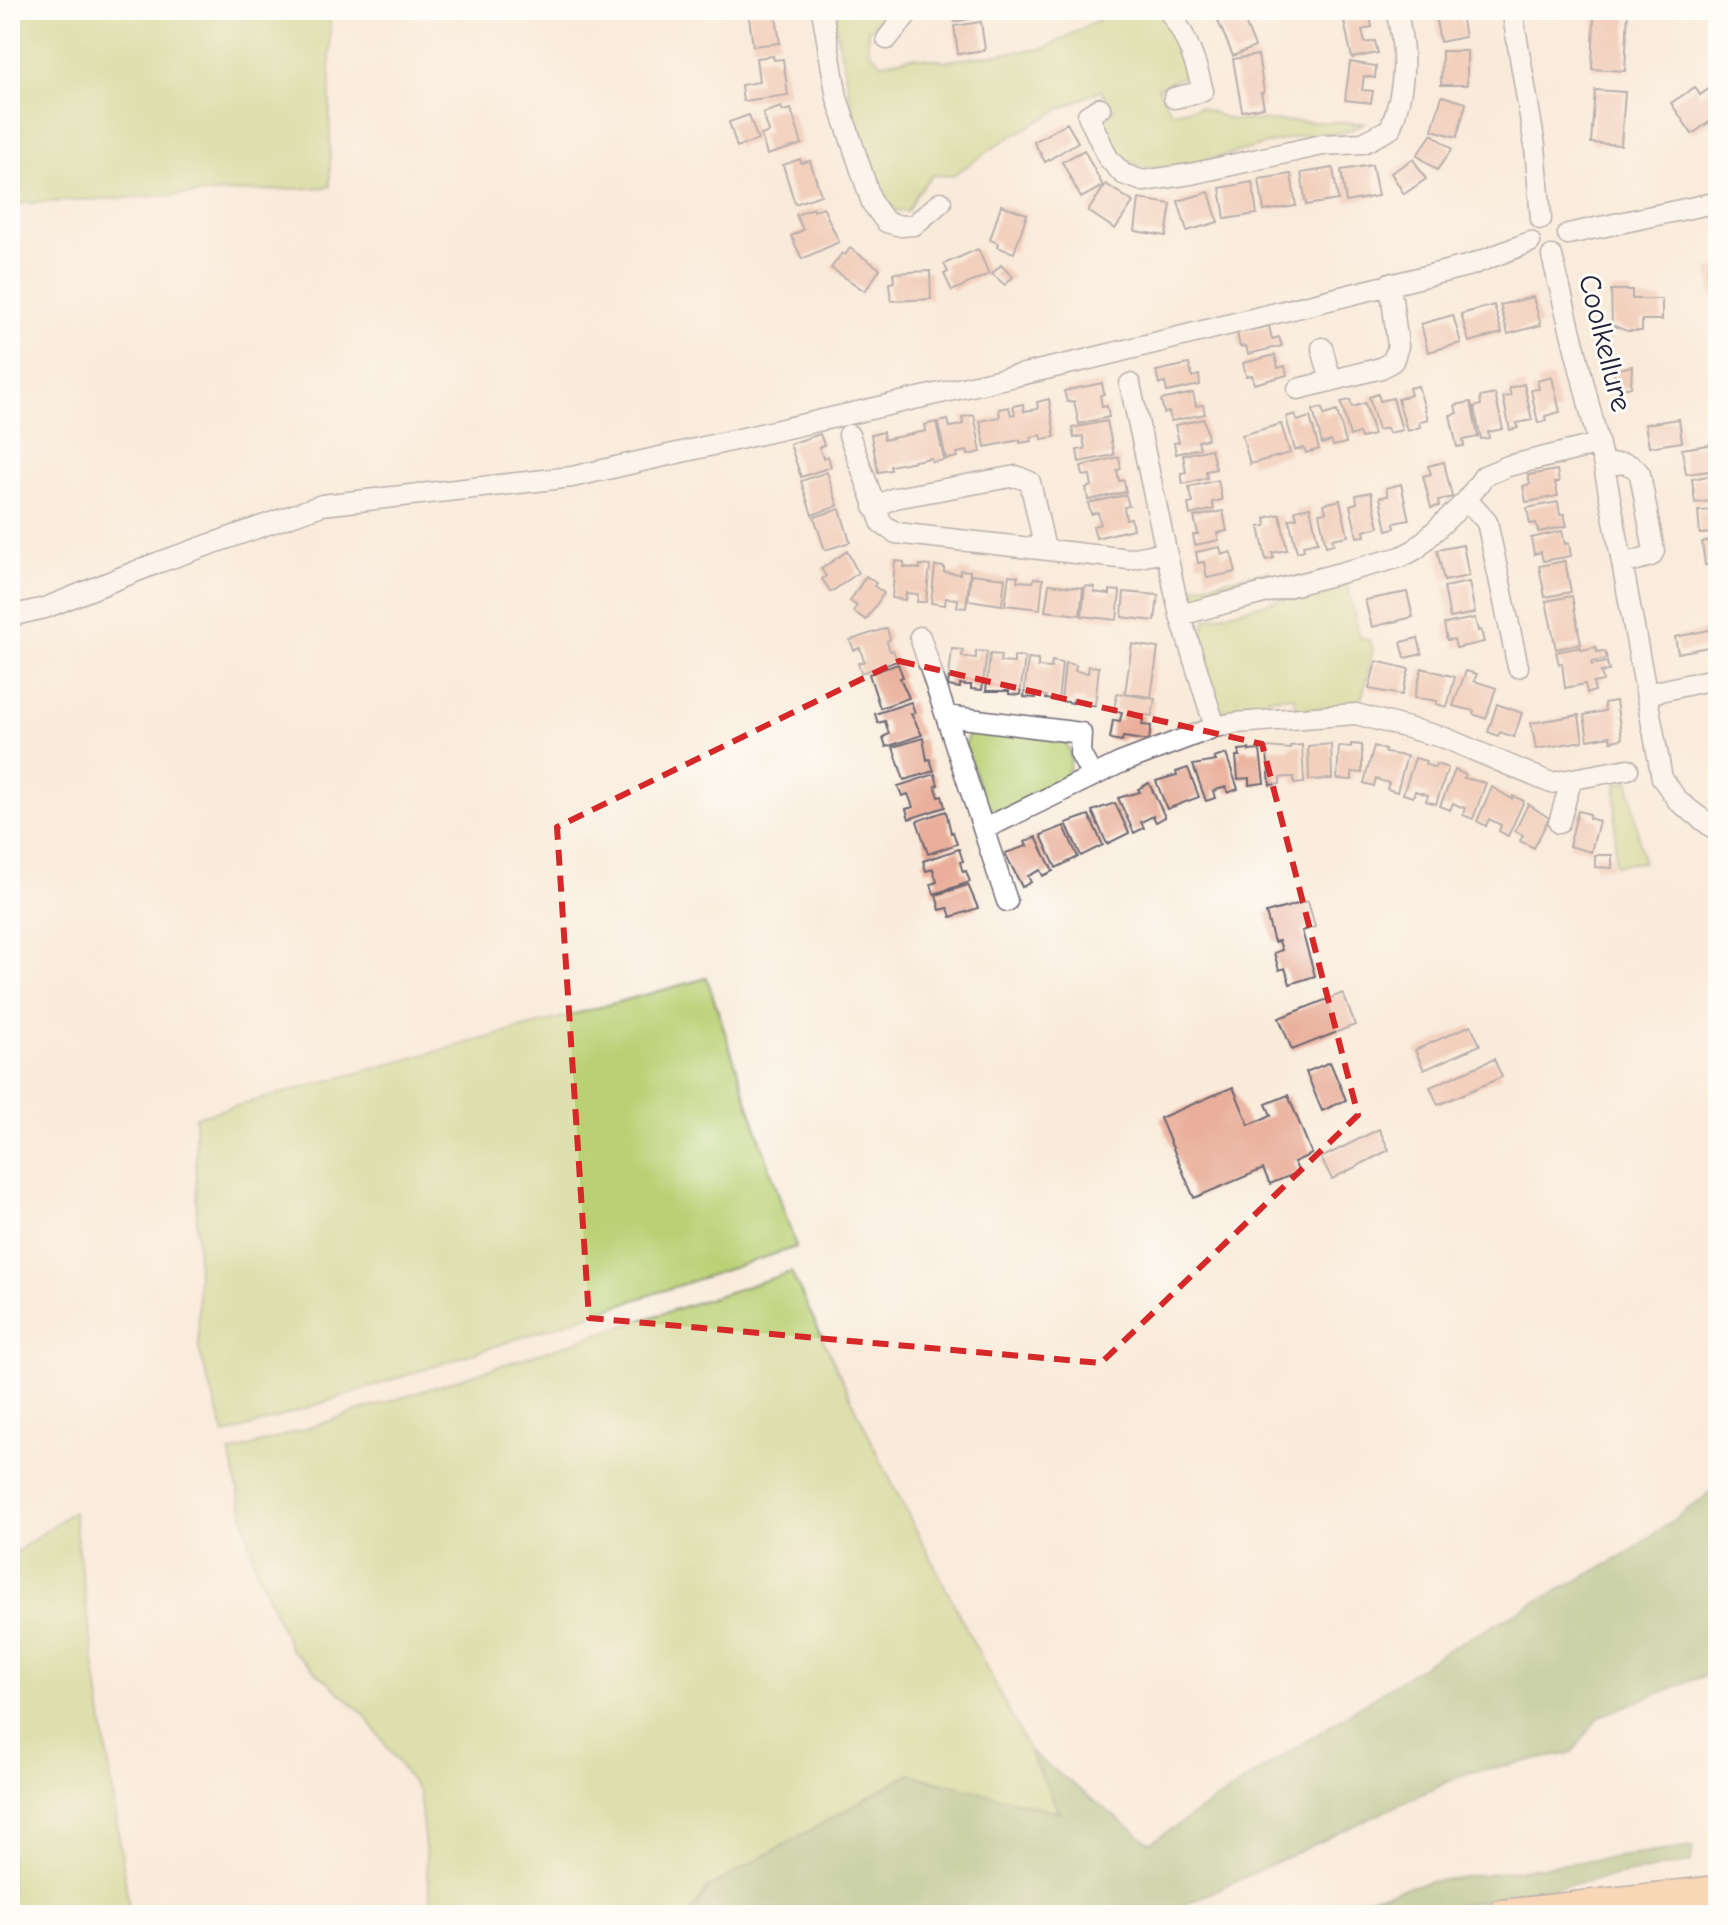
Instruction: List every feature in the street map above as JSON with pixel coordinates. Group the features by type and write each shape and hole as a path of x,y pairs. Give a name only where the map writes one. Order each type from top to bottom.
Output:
{"highway":[{"path":"1502,1915 1718,1891"}],"street":[{"path":"822,10 837,98 872,203 886,222 901,226 914,225 941,202"},
{"path":"887,39 907,14 906,10"},
{"path":"1168,10 1179,25 1196,64 1203,91 1174,98"},
{"path":"1100,108 1088,115 1107,157 1123,174 1143,181 1191,174 1322,145 1363,143 1390,129 1401,100 1403,50 1396,10"},
{"path":"1512,10 1535,146 1541,219 1530,231 1530,242 1536,252 1552,256 1566,246 1568,234 1558,220 1541,219"},
{"path":"1568,234 1718,202"},
{"path":"10,616 45,608 157,563 322,505 572,477 1066,365 1471,265 1530,242"},
{"name":"Coolkellure","path":"1552,256 1604,466 1662,778 1678,801 1712,827 1718,828"},
{"path":"1298,389 1381,368 1393,361 1398,346 1390,283"},
{"path":"1322,348 1331,381"},
{"path":"1130,384 1180,615 1215,727"},
{"path":"849,435 882,524 896,533 1129,559 1166,552"},
{"name":"Coolkellure","path":"1180,615 1401,557 1416,549 1467,500 1479,481 1496,471 1599,444"},
{"path":"1604,466 1626,463 1635,466 1640,474 1654,551 1643,560 1623,564"},
{"path":"874,507 895,498 1016,476 1030,482 1045,549"},
{"path":"1467,500 1487,522 1518,667"},
{"path":"920,637 1007,901"},
{"path":"1647,694 1718,678"},
{"path":"984,829 1092,776 1215,727 1236,723 1363,715 1445,738 1551,783 1628,769"},
{"path":"946,716 1081,733 1080,753 1092,776"},
{"path":"1559,823 1571,781"}],"highlighted area":[{"path":"899,661 1262,744 1358,1115 1101,1363 589,1318 557,827"}],"green space":[{"path":"10,10 330,10 330,187 10,204"},
{"path":"832,10 886,10 868,31 868,50 882,63 914,57 946,61 1046,48 1116,10 1159,10 1171,26 1190,73 1158,88 1171,112 1200,107 1231,120 1364,123 1338,133 1298,136 1215,158 1150,168 1129,162 1116,146 1103,120 1114,110 1101,90 1005,140 952,176 932,175 907,212 893,210 876,195 855,122"},
{"path":"1268,571 1270,579 1200,598 1191,596 1187,588"},
{"path":"1346,582 1360,637 1370,641 1373,650 1360,708 1296,710 1294,696 1267,698 1268,712 1233,714 1218,708 1194,637 1204,630 1206,619"},
{"path":"979,728 1064,741 1071,757 1061,784 1013,807 994,809 986,806 965,745 968,734"},
{"path":"1629,781 1643,862 1615,865 1616,784"},
{"path":"707,978 796,1247 225,1435 199,1350 195,1117"},
{"path":"791,1272 883,1465 1060,1812 708,1888 690,1915 432,1915 419,1793 364,1714 290,1649 255,1565 230,1453"},
{"path":"1718,1487 1718,1670 1600,1716 1572,1753 1467,1773 1163,1915 690,1915 708,1888 909,1774 1059,1812 1029,1751 1150,1843 1448,1649 1625,1555"},
{"path":"73,1511 130,1915 10,1915 10,1557"},
{"path":"1693,1847 1691,1862 1407,1915 1303,1915 1427,1882"}],"building":[{"path":"748,10 775,10 780,43 753,46"},
{"path":"952,10 980,10 982,16 955,22"},
{"path":"1434,10 1460,10 1465,37 1440,42"},
{"path":"1599,10 1628,10 1625,71 1592,69 1594,18"},
{"path":"1241,12 1255,47 1233,56 1218,21"},
{"path":"1370,16 1372,27 1362,30 1365,43 1375,41 1378,53 1352,58 1344,21"},
{"path":"981,22 985,50 958,54 954,26"},
{"path":"1442,51 1467,51 1467,85 1441,85"},
{"path":"1258,55 1264,107 1242,111 1233,59"},
{"path":"773,56 774,60 783,59 788,95 743,101 741,85 759,82 756,58"},
{"path":"1350,62 1376,66 1375,78 1364,76 1362,90 1373,91 1371,103 1345,100"},
{"path":"1695,87 1700,95 1710,88 1718,100 1718,116 1692,134 1671,103"},
{"path":"1595,90 1625,92 1621,145 1591,143"},
{"path":"1442,96 1466,103 1457,137 1432,130"},
{"path":"781,107 783,111 791,109 802,144 767,155 761,135 769,132 763,113"},
{"path":"749,115 758,140 737,147 729,122"},
{"path":"1067,123 1078,142 1045,162 1034,142"},
{"path":"1432,134 1452,149 1437,170 1417,155"},
{"path":"1084,150 1103,186 1081,198 1062,162"},
{"path":"800,159 801,163 810,161 821,195 795,204 783,165"},
{"path":"1413,159 1426,179 1404,194 1391,173"},
{"path":"1372,165 1378,196 1346,202 1341,170"},
{"path":"1333,168 1338,200 1306,205 1301,173"},
{"path":"1291,174 1296,206 1264,211 1259,179"},
{"path":"1252,182 1257,214 1225,219 1220,188"},
{"path":"1106,184 1133,202 1115,229 1088,211"},
{"path":"1209,192 1218,222 1187,231 1178,201"},
{"path":"1139,199 1171,204 1166,236 1135,231"},
{"path":"1001,205 1027,214 1014,253 997,247 998,243 990,240"},
{"path":"823,207 839,242 802,259 791,236 803,230 796,215"},
{"path":"850,248 880,269 865,291 831,268"},
{"path":"978,249 989,274 952,291 944,274 948,272 944,264"},
{"path":"1001,265 1013,277 1005,285 992,274"},
{"path":"1718,268 1718,296 1712,297 1708,269"},
{"path":"930,271 931,299 891,301 889,283 894,282 893,273"},
{"path":"1611,290 1632,290 1632,299 1662,299 1662,320 1642,320 1642,331 1627,331 1612,325"},
{"path":"1533,297 1541,325 1508,334 1500,305"},
{"path":"1494,305 1502,333 1469,342 1461,314"},
{"path":"1453,315 1461,343 1428,352 1421,324"},
{"path":"1269,326 1272,339 1279,337 1282,346 1248,354 1246,346 1240,347 1237,333"},
{"path":"1275,355 1278,368 1285,366 1287,375 1254,384 1252,375 1246,376 1243,363"},
{"path":"1189,364 1192,377 1199,375 1200,385 1167,392 1165,383 1159,384 1156,371"},
{"path":"1632,366 1631,387 1618,390 1614,370"},
{"path":"1552,377 1560,412 1545,416 1546,421 1538,423 1531,390 1539,389 1537,381"},
{"path":"1102,383 1102,407 1107,406 1109,417 1079,424 1074,401 1067,402 1064,391"},
{"path":"1524,384 1532,420 1517,423 1518,428 1510,430 1503,397 1511,396 1509,388"},
{"path":"1418,386 1428,419 1419,422 1420,427 1407,431 1398,399 1411,395 1409,388"},
{"path":"1193,393 1196,406 1203,405 1205,414 1171,421 1169,412 1164,413 1161,400"},
{"path":"1378,394 1380,401 1393,398 1402,430 1389,433 1387,428 1378,430 1369,397"},
{"path":"1495,394 1503,429 1488,432 1489,438 1481,439 1474,407 1481,405 1480,397"},
{"path":"1049,399 1055,437 1042,439 1041,435 1031,437 1032,441 1020,443 1020,440 985,447 980,421 1000,417 999,409 1009,407 1011,415 1015,414 1013,406 1023,404 1024,411 1038,409 1037,402"},
{"path":"1350,400 1352,407 1365,403 1374,435 1361,438 1359,433 1350,436 1341,402"},
{"path":"1471,402 1478,437 1463,440 1464,446 1457,447 1450,415 1457,413 1455,405"},
{"path":"1322,408 1324,415 1337,411 1346,443 1333,446 1331,441 1322,444 1313,410"},
{"path":"1295,414 1297,421 1310,417 1319,449 1306,453 1304,448 1295,450 1286,417"},
{"path":"974,415 981,452 968,455 967,451 957,453 958,457 946,459 938,422 948,420 950,427 956,426 963,424 962,417"},
{"path":"1204,419 1208,439 1198,441 1200,448 1176,454 1174,443 1179,442 1175,425"},
{"path":"1679,419 1682,442 1649,447 1645,424"},
{"path":"1107,421 1114,455 1079,462 1077,450 1085,449 1083,436 1074,438 1072,428"},
{"path":"936,422 944,460 932,462 931,458 925,459 890,466 891,470 878,472 871,435 883,432 884,440 926,431 925,425"},
{"path":"1281,424 1290,453 1250,464 1242,435"},
{"path":"820,434 824,445 819,447 823,458 828,456 831,467 801,477 790,444"},
{"path":"1714,444 1718,470 1686,474 1682,449"},
{"path":"1211,449 1216,469 1206,471 1207,478 1183,484 1181,473 1186,472 1183,455"},
{"path":"1119,457 1119,481 1124,480 1126,492 1088,500 1086,488 1092,486 1090,475 1083,476 1081,466"},
{"path":"1444,462 1452,497 1438,501 1439,506 1431,508 1423,476 1431,474 1428,466"},
{"path":"1557,470 1559,482 1555,483 1558,496 1526,502 1523,486 1530,484 1528,475"},
{"path":"827,472 838,506 812,515 801,481"},
{"path":"1718,474 1718,500 1695,503 1692,479"},
{"path":"1218,480 1222,500 1212,502 1214,509 1190,515 1188,504 1193,503 1189,487"},
{"path":"1401,484 1409,520 1394,523 1395,528 1387,530 1380,497 1388,496 1386,488"},
{"path":"1371,492 1379,527 1364,531 1365,536 1357,537 1350,505 1357,503 1356,495"},
{"path":"1126,495 1129,506 1124,507 1126,519 1131,518 1133,529 1096,538 1093,526 1101,524 1098,512 1091,514 1088,503"},
{"path":"1340,500 1348,536 1332,539 1334,544 1326,546 1319,513 1326,512 1324,504"},
{"path":"1558,502 1560,515 1564,514 1567,526 1538,532 1536,523 1530,524 1527,508"},
{"path":"1310,507 1318,542 1303,545 1304,550 1297,552 1289,519 1297,518 1295,510"},
{"path":"840,509 850,542 825,550 814,517"},
{"path":"1718,510 1718,533 1700,534 1698,511"},
{"path":"1223,511 1227,531 1217,533 1219,540 1195,545 1193,535 1198,534 1194,517"},
{"path":"1280,514 1287,550 1272,553 1274,558 1266,560 1259,527 1266,526 1265,518"},
{"path":"1562,531 1565,544 1569,543 1571,556 1543,561 1541,552 1534,554 1531,538"},
{"path":"1718,539 1718,563 1705,565 1702,542"},
{"path":"1463,545 1469,576 1444,581 1437,550"},
{"path":"1220,547 1222,555 1231,552 1236,572 1207,578 1204,562 1198,563 1196,552"},
{"path":"847,551 858,573 831,592 822,579 826,576 821,569"},
{"path":"895,561 904,562 904,567 920,569 920,565 930,566 926,602 917,602 918,594 906,593 905,600 892,598"},
{"path":"1565,561 1571,592 1545,597 1539,566"},
{"path":"935,566 944,567 944,572 960,574 960,570 970,571 966,608 957,607 958,599 946,598 945,605 931,603"},
{"path":"971,574 1005,578 1002,605 968,600"},
{"path":"1009,575 1018,576 1017,581 1043,579 1040,609 1005,605"},
{"path":"866,576 884,593 866,620 853,611 857,606 850,601"},
{"path":"1469,582 1475,613 1450,618 1444,587"},
{"path":"1049,584 1083,588 1080,615 1045,611"},
{"path":"1085,586 1094,587 1094,592 1110,594 1110,590 1120,591 1117,620 1082,616"},
{"path":"1124,592 1158,595 1155,621 1122,617"},
{"path":"1407,592 1413,617 1372,627 1365,600"},
{"path":"1572,596 1581,644 1556,649 1546,601"},
{"path":"1475,618 1484,642 1456,648 1454,639 1447,640 1444,624"},
{"path":"887,628 888,645 897,661 861,673 858,663 864,661 860,648 854,650 850,640"},
{"path":"1718,629 1718,645 1678,653 1675,637"},
{"path":"1418,638 1422,654 1405,658 1401,642"},
{"path":"1132,644 1158,648 1151,697 1125,693"},
{"path":"1581,647 1581,650 1596,647 1597,652 1605,651 1607,659 1591,662 1592,665 1607,662 1609,671 1601,672 1603,681 1593,683 1595,691 1587,693 1585,684 1565,688 1562,663 1559,664 1556,652"},
{"path":"952,649 963,650 962,657 976,658 976,651 987,652 982,690 971,689 971,685 960,684 960,688 948,686"},
{"path":"990,654 1001,655 1000,662 1014,663 1014,657 1025,657 1020,695 1009,694 1009,691 986,691"},
{"path":"1028,659 1038,660 1038,667 1051,668 1052,661 1062,663 1058,700 1036,694 1036,698 1024,697"},
{"path":"1376,661 1409,669 1402,695 1369,689"},
{"path":"1065,663 1076,665 1075,671 1088,673 1089,666 1099,667 1095,705 1083,704 1084,700 1073,699 1073,703 1061,701"},
{"path":"898,664 903,677 900,678 909,698 880,708 869,674"},
{"path":"1422,668 1455,677 1447,707 1436,704 1437,701 1414,698"},
{"path":"1466,671 1477,674 1474,681 1496,688 1486,719 1473,714 1474,711 1453,706"},
{"path":"1117,693 1155,699 1152,716 1144,715 1142,725 1151,726 1149,741 1123,737 1122,741 1110,739 1113,720 1120,721 1122,712 1114,710"},
{"path":"1616,701 1622,739 1611,741 1610,736 1588,740 1584,715 1605,711 1604,703"},
{"path":"911,702 915,713 911,714 922,735 886,747 883,737 889,734 885,721 878,723 875,714"},
{"path":"1497,704 1522,713 1514,737 1488,732"},
{"path":"1579,715 1583,741 1536,749 1531,723"},
{"path":"923,738 927,760 930,759 934,771 904,780 893,747"},
{"path":"1331,744 1332,779 1309,780 1308,746"},
{"path":"1351,744 1362,745 1362,773 1352,772 1352,780 1337,779 1339,746 1351,747"},
{"path":"1302,745 1304,783 1294,784 1294,777 1286,777 1280,778 1280,784 1270,785 1267,747 1290,749 1290,746"},
{"path":"1374,746 1385,750 1385,753 1407,756 1397,792 1387,789 1389,783 1376,779 1374,786 1364,783"},
{"path":"1239,750 1260,750 1264,783 1249,785 1249,778 1238,779 1236,756 1240,756"},
{"path":"1226,754 1238,789 1228,793 1226,787 1213,791 1215,798 1206,801 1193,765 1216,761 1214,758"},
{"path":"1415,758 1435,768 1436,764 1448,768 1436,804 1426,801 1428,795 1415,791 1413,797 1403,794"},
{"path":"1188,768 1199,797 1167,809 1156,781"},
{"path":"1455,770 1466,775 1464,778 1486,783 1473,819 1463,815 1465,808 1453,803 1450,810 1440,806"},
{"path":"935,774 938,785 935,786 945,807 909,819 906,809 913,807 908,794 902,796 898,786"},
{"path":"1149,783 1165,817 1156,822 1153,816 1141,822 1144,828 1134,833 1118,798 1140,792 1138,789"},
{"path":"1492,787 1512,799 1513,796 1524,801 1508,836 1499,831 1501,825 1489,819 1486,826 1477,821"},
{"path":"1115,803 1129,833 1107,844 1092,811"},
{"path":"1528,804 1549,818 1534,848 1520,841 1523,835 1515,831"},
{"path":"946,811 957,844 928,854 917,821"},
{"path":"1578,811 1590,814 1589,818 1599,821 1591,852 1569,846"},
{"path":"1089,815 1103,845 1081,856 1066,823"},
{"path":"1064,826 1078,857 1056,868 1041,835"},
{"path":"1036,837 1053,871 1043,876 1040,870 1028,876 1031,882 1022,887 1005,853 1027,846 1025,842"},
{"path":"959,849 963,872 966,871 970,882 934,894 931,884 937,882 933,869 926,871 923,861"},
{"path":"1595,855 1612,855 1612,868 1595,867"},
{"path":"968,885 978,908 951,917 948,908 940,910 936,895"},
{"path":"1308,901 1315,927 1302,931 1315,976 1290,984 1285,968 1279,970 1274,953 1282,950 1279,941 1274,942 1266,913"},
{"path":"1343,993 1355,1025 1292,1050 1279,1018"},
{"path":"1471,1025 1480,1045 1424,1070 1415,1050"},
{"path":"1494,1059 1502,1077 1438,1105 1430,1087"},
{"path":"1330,1062 1346,1100 1322,1111 1306,1072"},
{"path":"1233,1087 1249,1125 1271,1115 1266,1104 1288,1095 1312,1154 1294,1162 1299,1172 1270,1184 1263,1169 1194,1198 1160,1118"},
{"path":"1379,1129 1389,1150 1332,1179 1321,1158"}]}
